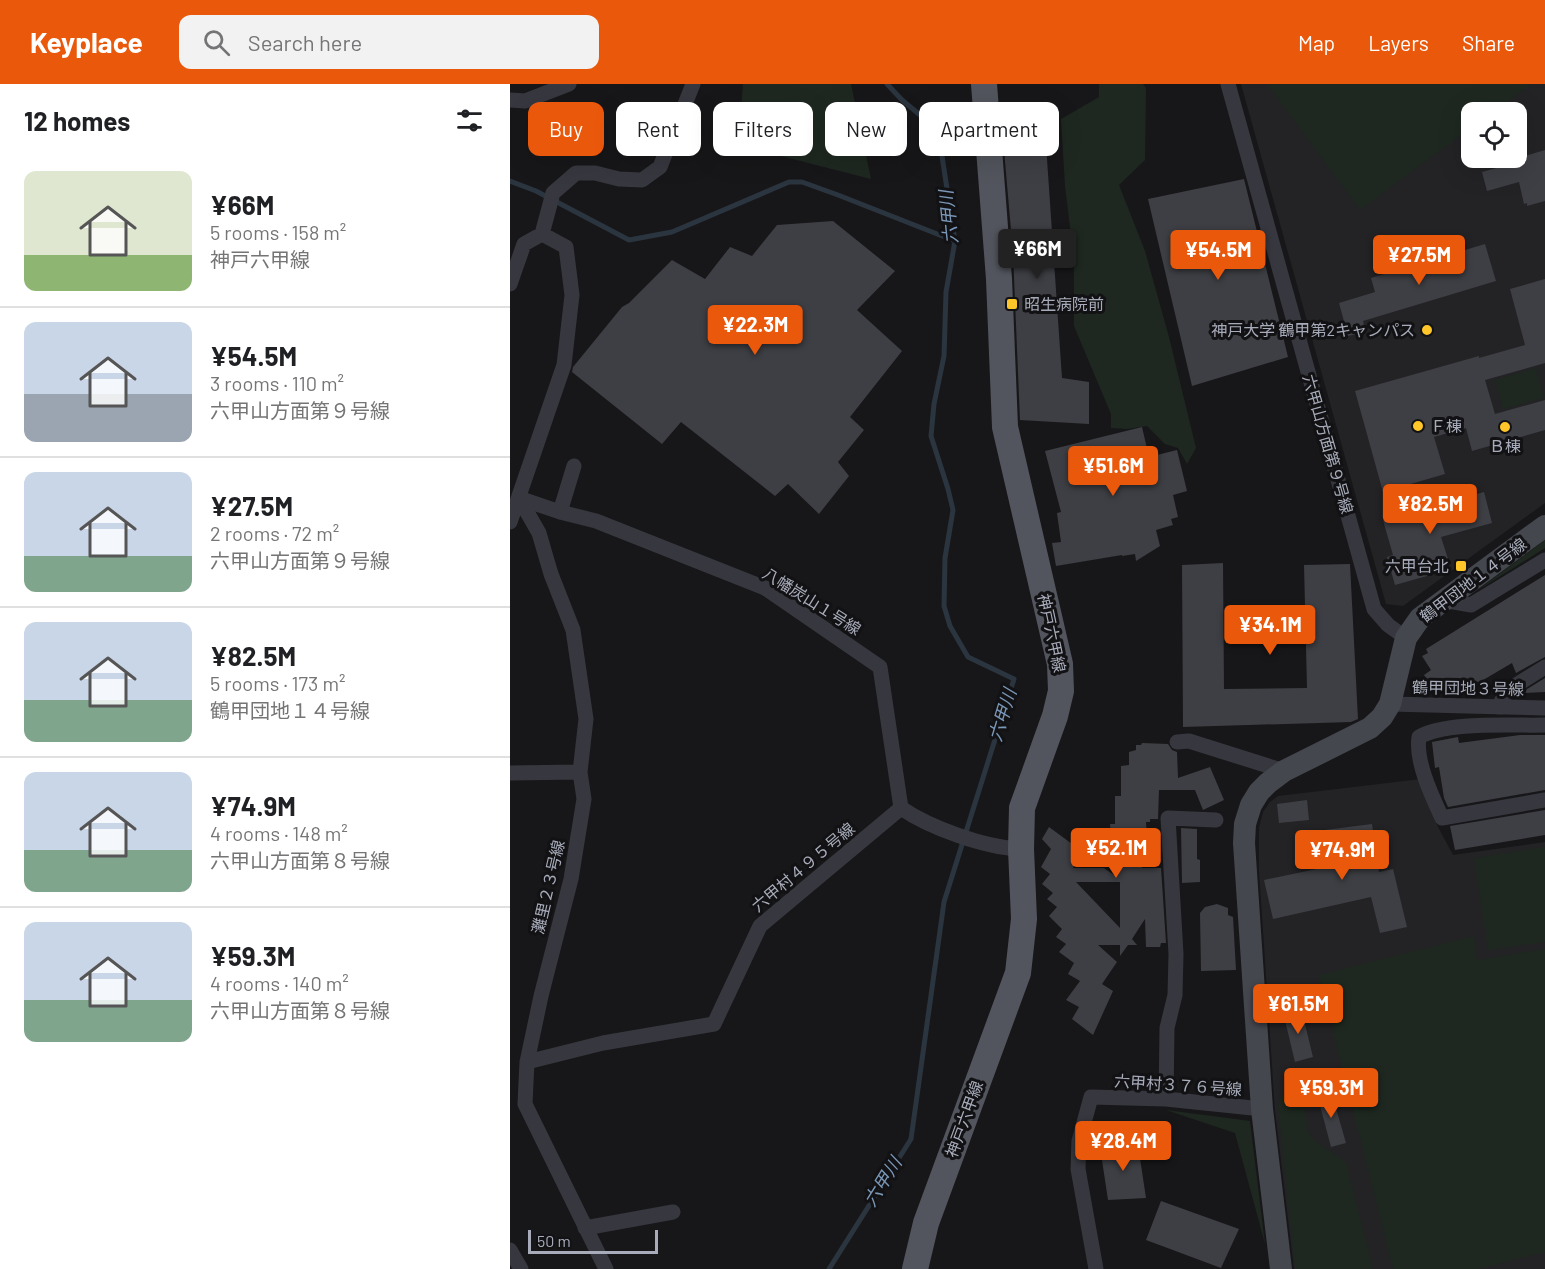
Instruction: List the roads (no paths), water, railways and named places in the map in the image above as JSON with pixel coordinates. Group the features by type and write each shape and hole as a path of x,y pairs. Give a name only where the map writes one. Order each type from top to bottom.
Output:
{"main road":[{"name":"神戸六甲線","path":"915,1269 926,1223 1018,973 1024,919 1022,808 1055,716 1062,677 1005,427 998,268 984,84"}],"street":[{"path":"510,100 525,101 569,84"},
{"path":"510,284 524,244 542,234 553,193 576,174 595,173 619,179 642,180 660,167 693,84"},
{"name":"六甲山方面第９号線","path":"1228,84 1374,609 1388,625 1406,638"},
{"path":"510,522 564,364 572,295 566,247 542,234"},
{"path":"560,512 574,466"},
{"name":"八幡炭山１号線","path":"519,498 596,521 765,588 880,666 901,808"},
{"name":"灘里２３号線","path":"519,498 539,533 551,574 573,630 586,719 580,772 584,799 571,879 541,996 527,1062 525,1104 606,1269"},
{"name":"鶴甲団地１４号線","path":"1406,638 1420,618 1545,526"},
{"path":"1443,600 1470,605 1545,560"},
{"path":"1281,1269 1262,1109 1244,843 1245,824 1251,805 1259,792 1284,771 1370,728 1383,717 1390,704 1406,638"},
{"path":"1498,707 1508,690 1545,667"},
{"name":"鶴甲団地３号線","path":"1390,704 1545,708"},
{"path":"1545,725 1449,727 1430,731 1419,737 1418,747 1430,793 1442,818 1545,800"},
{"path":"1177,742 1189,741 1284,771"},
{"path":"510,773 580,772"},
{"path":"901,808 919,820 987,844 1004,849 1021,849"},
{"name":"六甲村４９５号線","path":"527,1062 603,1043 714,1024 760,926 901,808"},
{"path":"1166,1100 1167,1028 1175,995 1176,954 1168,818 1216,820"},
{"name":"六甲村３７６号線","path":"1096,1269 1078,1169 1079,1141 1091,1097 1166,1100 1262,1109"},
{"path":"585,1228 673,1212"},
{"path":"510,1250 521,1269"}],"waterway":[{"name":"六甲川","path":"829,1269 911,1139 944,902 1014,679 968,657 950,626 944,606 945,558 953,510 931,436 934,404 944,356 946,292 955,241 938,130 902,100 887,84"},
{"path":"510,181 536,191 629,240 672,232 789,182 802,182 955,241"}],"place":[{"name":"昭生病院前","path":"1012,304"},
{"name":"神戸大学 鶴甲第2キャンパス","path":"1427,330"},
{"name":"Ｆ棟","path":"1418,426"},
{"name":"Ｂ棟","path":"1505,427"},
{"name":"六甲台北","path":"1461,566"}]}
